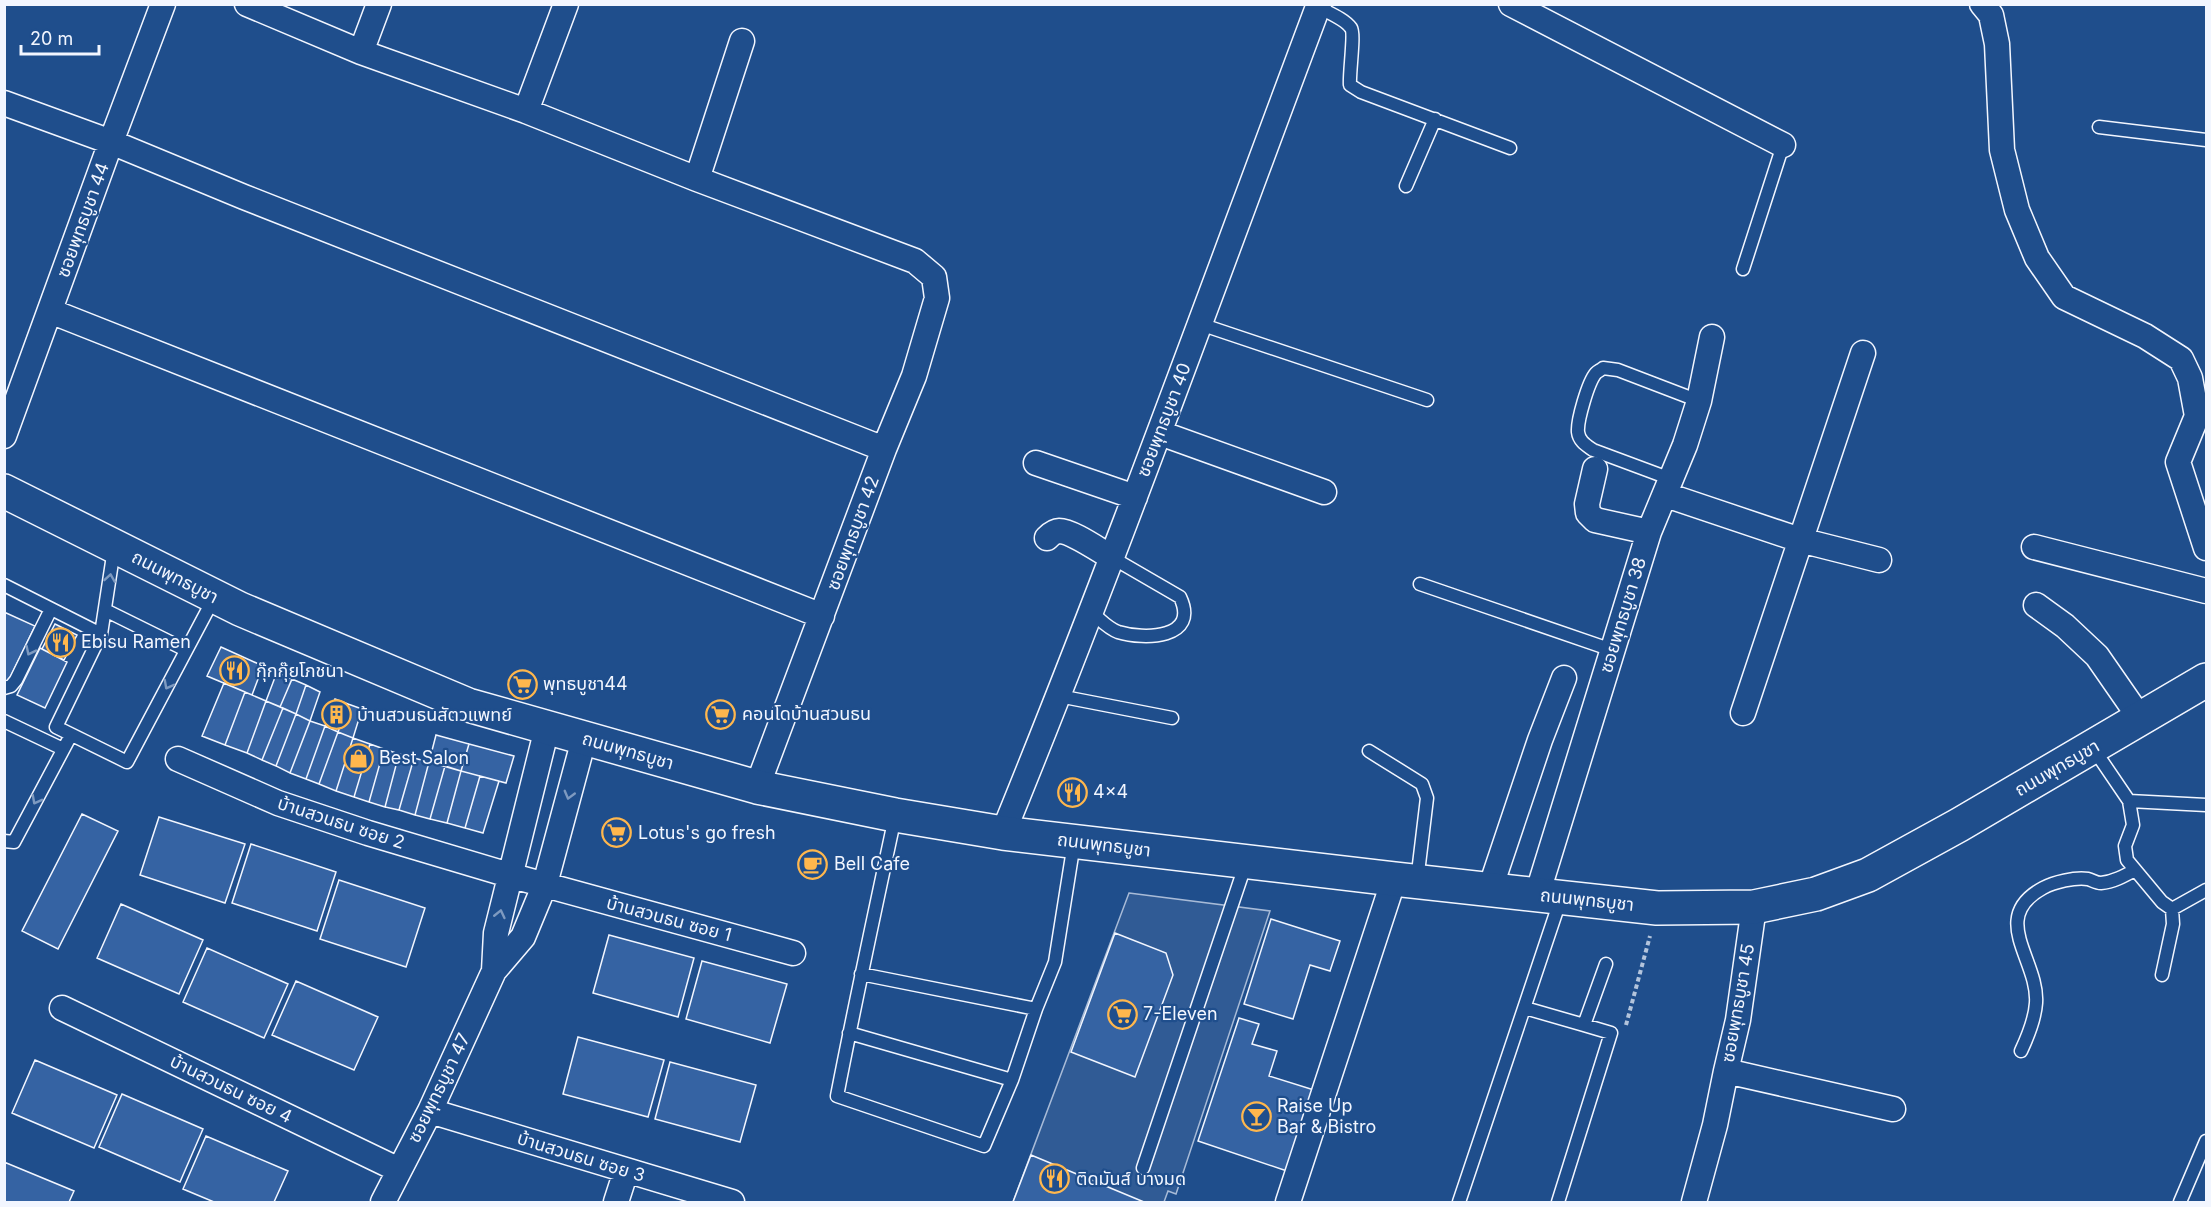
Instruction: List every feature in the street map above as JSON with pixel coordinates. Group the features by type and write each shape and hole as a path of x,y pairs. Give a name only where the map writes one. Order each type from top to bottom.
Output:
{"main road":[{"name":"ถนนพุทธบูชา","path":"4,491 214,596 468,705 758,787 895,815 1003,833 1405,881 1677,909 1754,907 1816,894 1868,875 1959,825 2206,680"}],"street":[{"name":"ซอยพุทธบูชา 44","path":"4,436 163,4"},
{"path":"248,4 361,52 526,111 697,179 742,41"},
{"path":"361,52 379,4"},
{"path":"526,111 566,4"},
{"path":"1511,4 1783,145"},
{"path":"1982,4 1991,15 1997,44 2002,150 2017,210 2037,258 2064,297 2145,336 2181,359 2190,378 2202,421 2178,462 2206,548"},
{"name":"ซอยพุทธบูชา 40","path":"1003,833 1059,696 1160,433 1319,6"},
{"path":"4,103 111,142 884,449"},
{"name":"ซอยพุทธบูชา 42","path":"697,179 915,261 934,277 937,298 914,376 884,449 758,787"},
{"path":"50,310 822,616"},
{"name":"ซอยพุทธบูชา 38","path":"1549,896 1612,650 1649,532 1669,487 1699,401 1712,338"},
{"path":"1743,713 1863,353"},
{"path":"1160,433 1324,492"},
{"path":"1036,463 1135,497"},
{"path":"1595,469 1587,504 1588,513 1595,520 1649,532"},
{"path":"1669,487 1800,540 1879,560"},
{"path":"1047,538 1060,531 1112,557"},
{"path":"2034,548 2206,591"},
{"path":"2036,605 2065,626 2097,656 2140,718"},
{"path":"1490,889 1540,740 1564,678"},
{"name":"ซอยพุทธบูชา 47","path":"494,972 496,933 547,728"},
{"name":"ซอยพุทธบูชา 47","path":"383,1203 430,1111 494,972 523,937 545,884 584,739"},
{"name":"บ้านสวนธน ซอย 2","path":"178,759 278,803 368,834 545,884"},
{"path":"1288,1203 1405,881"},
{"name":"บ้านสวนธน ซอย 1","path":"545,884 793,953"},
{"name":"ซอยพุทธบูชา 45","path":"1754,907 1738,1020 1726,1071 1893,1109"},
{"name":"บ้านสวนธน ซอย 4","path":"62,1008 399,1170"},
{"path":"1694,1203 1715,1125 1726,1071"},
{"name":"บ้านสวนธน ซอย 3","path":"430,1111 732,1203"},
{"path":"616,1203 626,1171"}],"lane":[{"path":"1319,6 1350,26 1354,35 1349,70 1350,85 1361,92 1510,148"},
{"path":"1406,186 1435,119"},
{"path":"2099,127 2206,140"},
{"path":"1743,269 1783,145"},
{"path":"1200,324 1427,400"},
{"path":"1669,487 1593,450 1582,442 1578,433 1579,420 1590,384 1595,374 1603,368 1618,370 1699,401"},
{"path":"115,546 100,634 56,727 71,735 127,762 214,596"},
{"path":"1091,612 1109,628 1134,635 1172,632 1181,626 1184,619 1184,607 1180,597 1112,557"},
{"path":"1420,584 1612,650"},
{"path":"4,585 100,634"},
{"path":"4,688 11,686 16,680 51,609"},
{"path":"105,610 186,650"},
{"path":"1059,696 1172,718"},
{"path":"4,721 63,749"},
{"path":"4,841 14,842 71,735"},
{"path":"2092,747 2129,801 2133,825 2125,846 2127,860 2162,903 2172,909"},
{"path":"1369,752 1422,784 1427,798 1405,881"},
{"path":"2129,801 2206,805"},
{"path":"895,815 837,1096 984,1146 1012,1080 1055,962 1075,842"},
{"path":"1143,1168 1246,862"},
{"path":"2021,1051 2031,1029 2036,1002 2033,977 2017,933 2018,912 2027,898 2044,887 2066,881 2087,879 2098,883 2114,881 2135,870"},
{"path":"2172,909 2206,890"},
{"path":"1459,1203 1525,1008 1549,896"},
{"path":"2162,975 2173,924 2172,909"},
{"path":"1584,1025 1606,964"},
{"path":"861,974 1036,1009"},
{"path":"1525,1008 1611,1033 1558,1203"},
{"path":"849,1033 1012,1080"},
{"path":"2180,1203 2206,1141"}],"shaded area":[{"path":"1129,893 1270,911 1176,1194 1168,1191 1164,1202 1013,1202"}],"building":[{"path":"4,612 35,626 8,682 4,680"},
{"name":"Ebisu Ramen","path":"55,624 77,635 64,660 42,649"},
{"name":"กุ๊กกุ๊ยโภชนา","path":"221,647 263,666 252,695 207,676"},
{"path":"40,648 67,662 45,708 17,695"},
{"path":"277,672 292,679 280,707 266,701"},
{"path":"292,679 306,685 296,714 280,707"},
{"path":"224,683 245,692 225,745 202,736"},
{"path":"306,685 320,692 310,721 296,714"},
{"path":"245,692 266,701 247,753 225,745"},
{"name":"บ้านสวนธนสัตวแพทย์","path":"335,699 348,704 338,732 325,726"},
{"path":"266,701 283,708 262,760 247,753"},
{"path":"348,704 362,709 353,738 338,732"},
{"path":"283,708 296,714 276,766 262,760"},
{"path":"296,714 310,721 290,773 276,766"},
{"path":"310,721 325,726 306,779 290,773"},
{"path":"325,726 338,732 319,784 306,779"},
{"path":"338,732 353,738 336,791 319,784"},
{"path":"436,735 469,744 461,771 429,762"},
{"path":"353,738 370,744 354,797 336,791"},
{"path":"370,744 384,749 369,802 354,797"},
{"path":"469,744 514,756 506,783 461,771"},
{"path":"384,749 399,754 385,807 369,802"},
{"path":"399,754 414,758 399,810 385,807"},
{"path":"414,758 429,762 415,815 399,810"},
{"path":"429,762 445,766 430,819 415,815"},
{"path":"445,766 461,771 447,823 430,819"},
{"path":"461,771 480,776 465,828 447,823"},
{"path":"480,776 499,781 483,833 465,828"},
{"path":"82,814 118,831 58,949 22,931"},
{"path":"159,817 245,844 225,903 140,875"},
{"path":"251,844 336,872 317,931 232,903"},
{"path":"339,880 425,908 406,967 320,939"},
{"path":"121,904 203,940 179,994 97,958"},
{"path":"1271,919 1340,941 1330,971 1310,965 1293,1019 1244,1004"},
{"name":"7-Eleven","path":"1115,933 1166,953 1173,975 1135,1077 1071,1052"},
{"path":"609,935 694,958 678,1017 593,993"},
{"path":"207,948 288,984 264,1038 183,1002"},
{"path":"702,961 787,984 770,1043 686,1019"},
{"path":"296,981 378,1017 354,1070 272,1035"},
{"name":"Raise Up Bar & Bistro","path":"1239,1018 1259,1024 1252,1044 1277,1051 1269,1076 1314,1090 1287,1171 1198,1141"},
{"path":"578,1037 664,1060 648,1117 563,1094"},
{"path":"35,1060 117,1095 94,1148 12,1113"},
{"path":"670,1062 756,1085 740,1142 655,1119"},
{"path":"122,1094 203,1129 180,1182 99,1147"},
{"path":"206,1136 288,1171 274,1202 214,1202 183,1189"},
{"name":"ติดมันส์ บางมด","path":"1031,1155 1144,1202 1013,1202"},
{"path":"4,1162 74,1191 69,1202 4,1202"}],"place":[{"name":"Ebisu Ramen","path":"60,642"},
{"name":"กุ๊กกุ๊ยโภชนา","path":"235,671"},
{"name":"พุทธบูชา44","path":"522,684"},
{"name":"คอนโดบ้านสวนธน","path":"721,714"},
{"name":"บ้านสวนธนสัตวแพทย์","path":"336,715"},
{"name":"Best Salon","path":"358,758"},
{"name":"4x4","path":"1072,792"},
{"name":"Lotus's go fresh","path":"617,833"},
{"name":"Bell Cafe","path":"813,864"},
{"name":"7-Eleven","path":"1122,1014"},
{"name":"Raise Up Bar & Bistro","path":"1256,1116"},
{"name":"ติดมันส์ บางมด","path":"1055,1179"}]}
